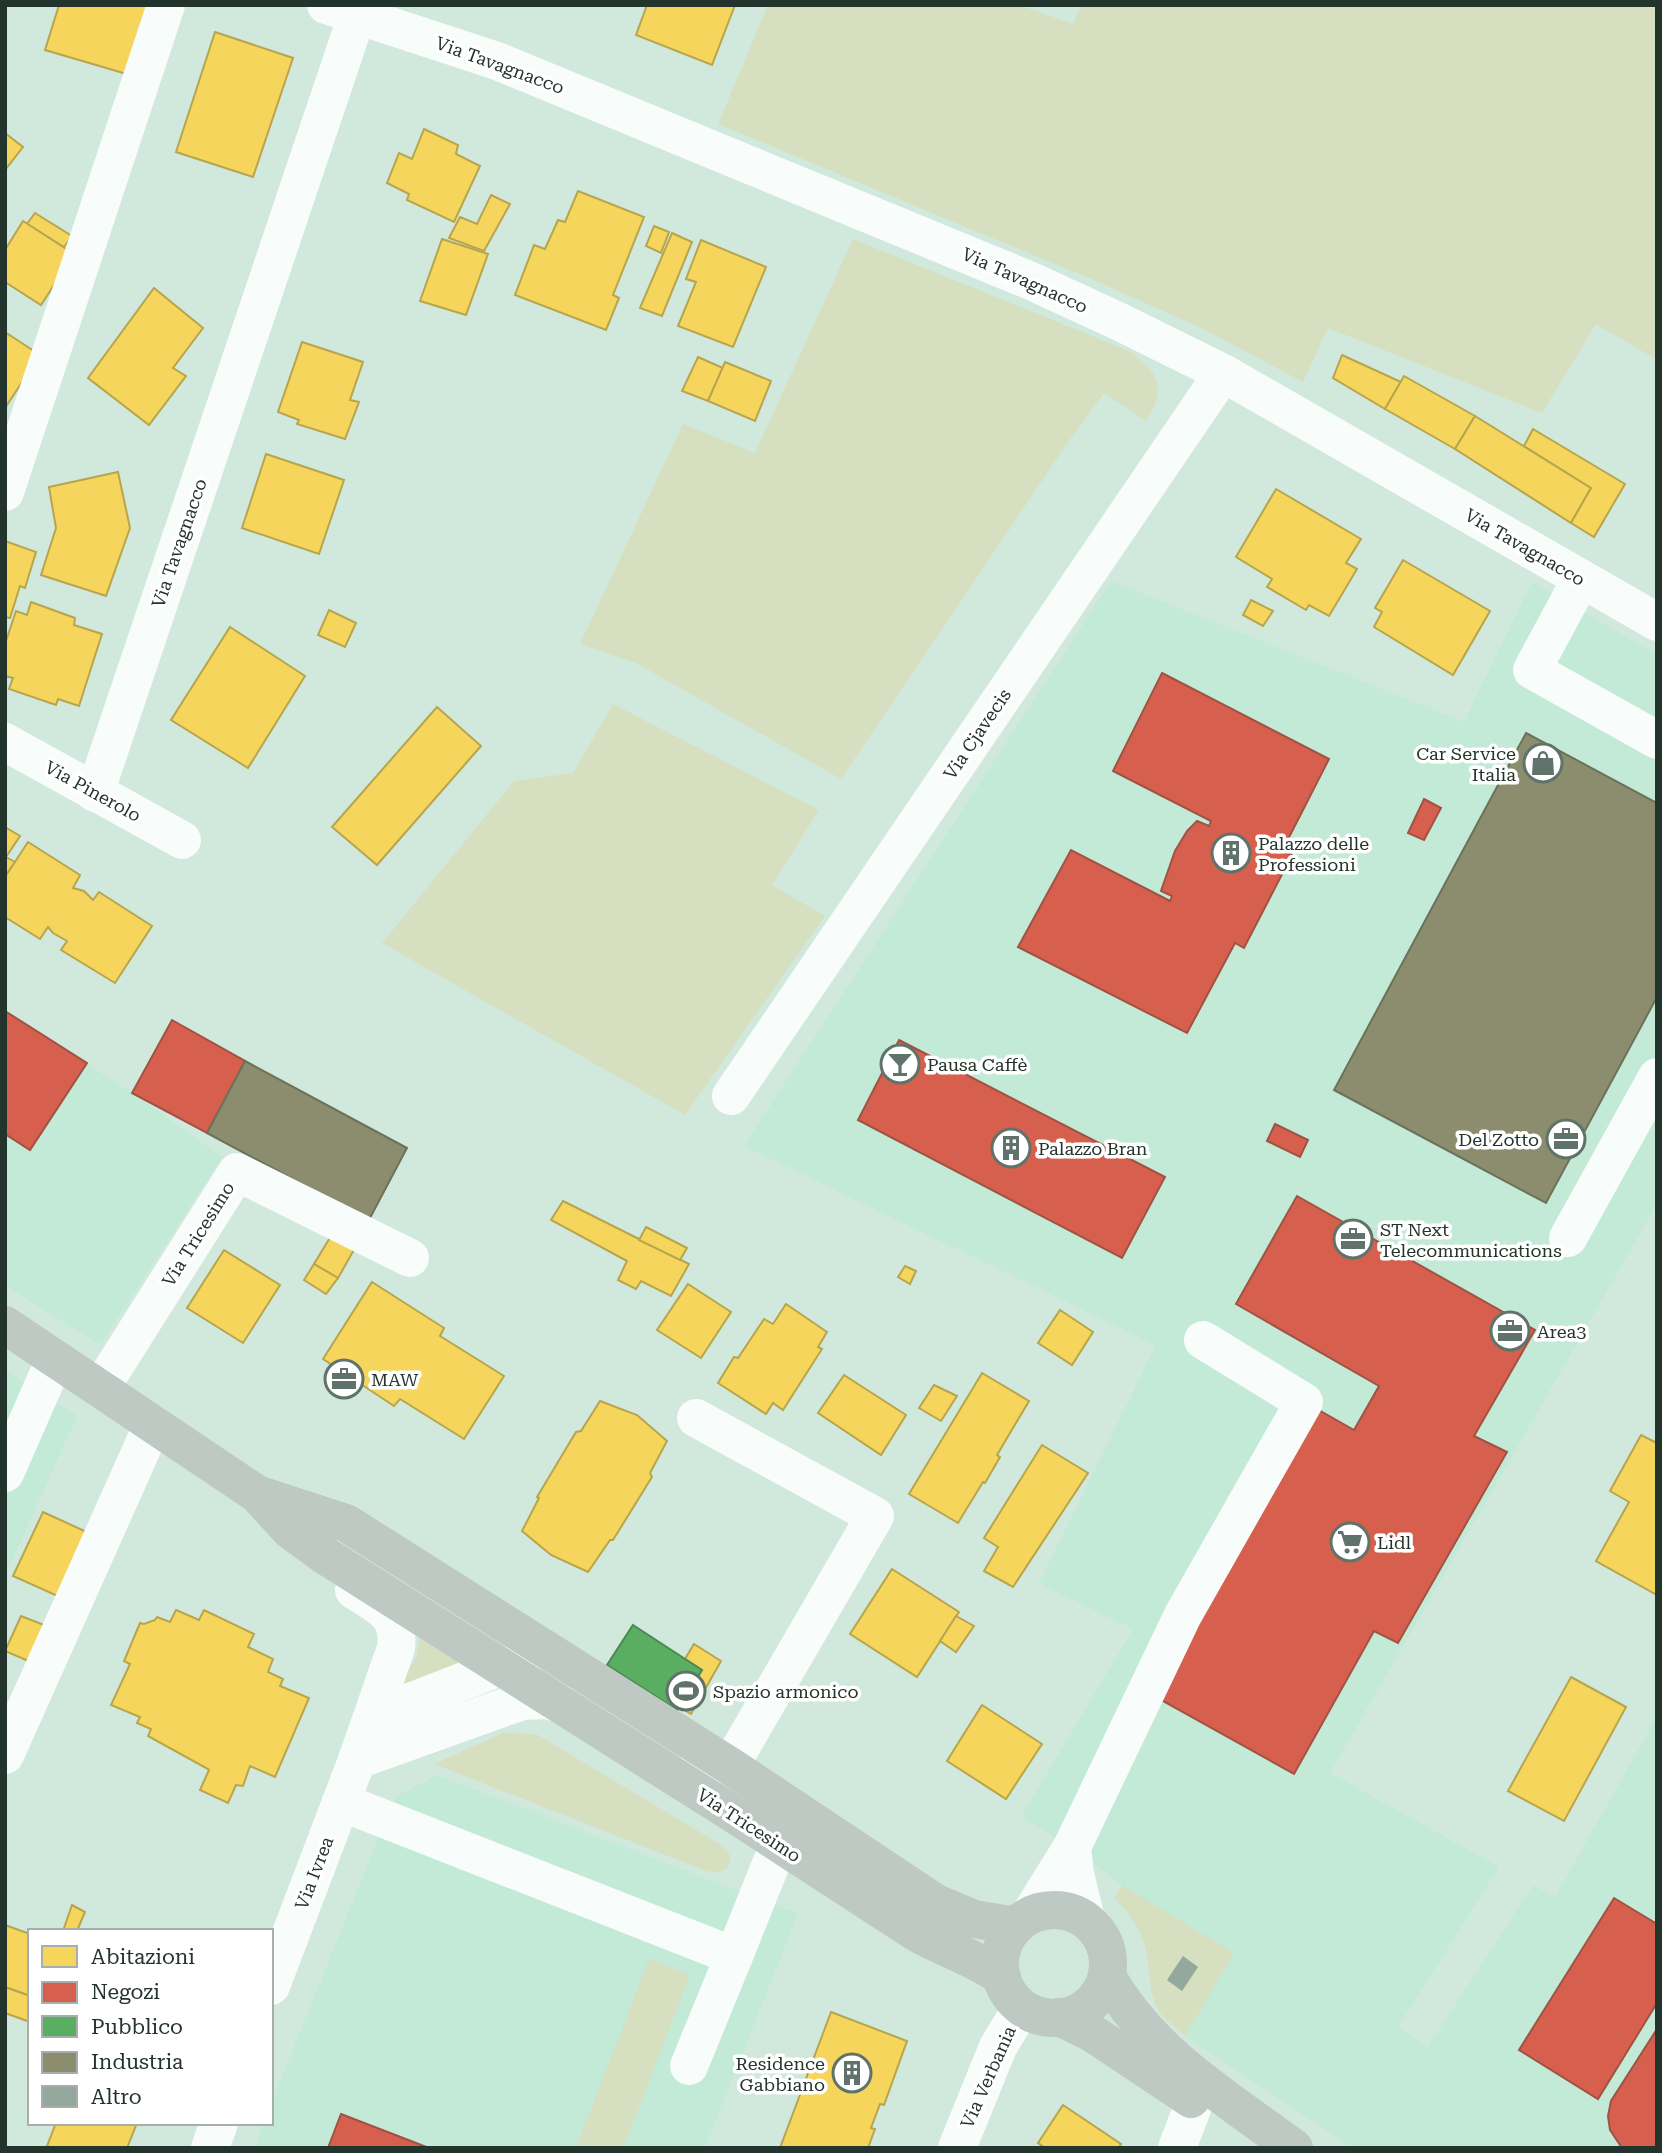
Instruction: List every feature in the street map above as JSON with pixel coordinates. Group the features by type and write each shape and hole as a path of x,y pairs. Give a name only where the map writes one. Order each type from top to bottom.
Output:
{"main road":[{"name":"Via Tricesimo","path":"5,1325 257,1494 290,1530 324,1555 917,1933 941,1947 983,1964 1012,1992 1044,2017 1059,2017 1092,2033 1271,2148"},
{"name":"Via Tricesimo","path":"257,1494 346,1523 730,1766 936,1903 974,1919 1022,1921 1042,1912 1065,1911 1086,1920"},
{"path":"1059,2017 1080,2011 1093,2001 1107,1976 1105,1947 1098,1932 1086,1920"},
{"path":"1012,1992 1001,1956 1006,1940 1022,1921"},
{"path":"1107,1976 1124,2004 1165,2050 1197,2078 1294,2148"}],"street":[{"path":"5,492 166,5"},
{"name":"Via Tavagnacco","path":"95,793 342,10 497,61 1031,281 1223,373 1657,622"},
{"name":"Via Cjavecis","path":"731,1096 1223,373"},
{"path":"1581,579 1532,670 1657,740"},
{"name":"Via Pinerolo","path":"5,742 182,840"},
{"path":"1568,1238 1657,1077"},
{"name":"Via Tricesimo","path":"100,1389 237,1172 410,1258"},
{"path":"1022,1921 1072,1847 1183,1615 1304,1402 1203,1340"},
{"path":"10,1452 55,1359"},
{"path":"696,1418 875,1517 730,1766"},
{"path":"5,1755 153,1424"},
{"name":"Via Ivrea","path":"273,1981 374,1716 397,1638 394,1621 388,1613 324,1571 290,1530"},
{"name":"Via Tricesimo","path":"500,1665 528,1657 545,1660 673,1741 730,1766"},
{"path":"374,1716 500,1665"},
{"path":"357,1760 522,1701 545,1700 561,1704"},
{"path":"341,1802 734,1956"},
{"path":"689,2067 779,1844"},
{"path":"1072,1847 1075,1874 1086,1920"},
{"name":"Via Verbania","path":"957,2148 998,2047 1012,1992"},
{"path":"1177,2148 1195,2101"},
{"path":"210,2148 218,2125"}],"shaded area":[{"path":"768,5 1019,5 1073,24 1081,5 1657,5 1657,360 1596,324 1542,413 1328,328 1303,382 1201,328 1103,284 718,124"},
{"path":"853,239 1129,351 1153,374 1158,390 1153,410 1146,421 1104,393 1066,445 841,779 636,663 580,644 683,424 755,453"},
{"path":"1111,581 1464,722 1532,582 1657,655 1657,1204 1330,1773 1499,1867 1398,2027 1428,2047 1533,1885 1555,1897 1657,1717 1657,2148 1353,2148 1185,2036 1233,1953 1122,1885 1072,1847 1021,1817 1133,1629 1039,1583 1156,1345 744,1146"},
{"path":"613,704 819,810 772,885 825,916 685,1115 382,943 514,781 573,773"},
{"path":"5,1011 132,1093 222,1157 100,1345 5,1285"},
{"path":"5,1370 77,1416 5,1576"},
{"path":"420,1635 469,1667 392,1701 417,1655"},
{"path":"503,1733 536,1734 718,1843 730,1855 729,1865 724,1870 706,1871 434,1764"},
{"path":"437,1775 798,1914 705,2148 254,2148 262,2125 273,2125 273,2099 395,1797"},
{"path":"1122,1885 1234,1953 1185,2036 1162,2016 1157,2007 1152,1994 1148,1960 1141,1934 1132,1918 1114,1898"},
{"path":"649,1959 690,1975 623,2148 576,2148"}],"building: Abitazioni":[{"path":"59,5 152,5 130,75 45,50"},
{"path":"647,5 735,5 712,65 636,35"},
{"path":"215,32 293,58 253,177 176,152"},
{"path":"424,129 458,145 456,154 480,166 454,222 407,200 409,194 387,183 399,153 412,159"},
{"path":"5,133 23,147 5,170"},
{"path":"578,191 644,217 613,295 619,298 606,330 515,295 534,245 545,249 558,220 565,222"},
{"path":"491,195 510,204 484,251 449,238 460,217 477,224"},
{"path":"35,213 72,236 64,247 27,224"},
{"path":"23,221 74,254 41,305 5,282 5,250"},
{"path":"654,226 669,232 661,253 646,246"},
{"path":"672,233 692,242 662,316 640,308"},
{"path":"442,239 488,254 466,315 420,301"},
{"path":"701,240 766,267 733,347 678,326 696,282 686,279"},
{"path":"154,288 203,328 173,368 186,376 149,425 88,378"},
{"path":"5,332 40,355 5,408"},
{"path":"302,342 363,362 350,400 359,402 345,439 297,424 299,420 278,412"},
{"path":"1342,355 1401,382 1385,409 1333,378"},
{"path":"698,357 723,368 708,401 682,391"},
{"path":"725,362 771,381 755,421 708,401"},
{"path":"1404,376 1475,416 1455,449 1385,409"},
{"path":"1475,416 1591,488 1571,523 1455,449"},
{"path":"1533,429 1625,484 1594,537 1571,523 1591,488 1524,446"},
{"path":"266,454 344,480 319,554 242,528"},
{"path":"118,472 130,528 106,596 41,575 56,528 49,487"},
{"path":"1276,489 1361,539 1346,563 1357,569 1329,616 1309,605 1306,610 1267,587 1272,579 1236,557"},
{"path":"5,541 36,552 25,588 20,586 10,618 5,617"},
{"path":"1403,560 1490,611 1453,675 1374,627 1382,612 1375,608"},
{"path":"1251,600 1273,611 1263,626 1243,615"},
{"path":"31,602 75,618 74,625 102,634 79,706 58,699 56,705 9,689 13,678 5,676 5,644 16,611 27,615"},
{"path":"329,610 356,623 345,647 318,635"},
{"path":"230,627 305,676 248,768 171,720"},
{"path":"437,707 481,746 377,865 332,827"},
{"path":"5,827 20,836 6,857 15,862 5,877"},
{"path":"28,842 80,875 73,888 84,891 93,900 99,892 152,926 115,983 61,950 67,941 48,927 40,939 5,917 5,877"},
{"path":"563,1201 689,1264 671,1296 641,1281 636,1289 618,1280 627,1261 551,1220"},
{"path":"646,1227 687,1248 680,1260 639,1240"},
{"path":"331,1236 355,1248 338,1278 314,1264"},
{"path":"224,1250 280,1285 243,1343 187,1308"},
{"path":"314,1264 338,1278 326,1294 304,1280"},
{"path":"905,1266 916,1271 910,1284 898,1277"},
{"path":"372,1282 444,1328 440,1336 504,1376 464,1439 400,1399 394,1406 323,1359"},
{"path":"688,1284 731,1312 701,1358 657,1330"},
{"path":"786,1304 827,1332 818,1347 822,1349 783,1410 773,1403 766,1414 718,1383 734,1357 738,1358 764,1319 773,1324"},
{"path":"1060,1310 1093,1332 1072,1365 1038,1343"},
{"path":"982,1373 1029,1401 997,1455 1000,1457 985,1483 983,1482 958,1523 909,1494"},
{"path":"844,1375 906,1415 881,1455 818,1413"},
{"path":"934,1385 957,1396 941,1421 919,1408"},
{"path":"600,1401 637,1415 667,1441 650,1473 652,1477 613,1540 610,1540 588,1572 551,1555 522,1531 539,1498 537,1497 576,1432 581,1431"},
{"path":"1641,1435 1657,1443 1657,1595 1596,1561 1629,1502 1610,1491"},
{"path":"1042,1445 1088,1473 1013,1587 984,1571 998,1547 984,1538"},
{"path":"43,1512 91,1534 62,1598 13,1576"},
{"path":"892,1569 959,1612 917,1677 850,1634"},
{"path":"176,1610 199,1620 204,1610 254,1634 248,1647 273,1659 268,1672 283,1679 280,1686 309,1698 275,1777 250,1766 243,1786 236,1785 228,1803 200,1790 208,1769 148,1736 151,1729 137,1723 140,1717 111,1705 130,1664 124,1661 140,1623 144,1624 157,1617 170,1622"},
{"path":"21,1616 49,1627 33,1663 5,1651"},
{"path":"956,1616 974,1626 956,1652 940,1641"},
{"path":"694,1644 721,1661 691,1714 679,1707 702,1670 685,1659"},
{"path":"1571,1677 1626,1707 1564,1821 1508,1791"},
{"path":"982,1705 1042,1744 1006,1799 947,1761"},
{"path":"72,1905 85,1912 78,1929 64,1929"},
{"path":"5,1925 28,1933 28,1995 5,1987"},
{"path":"5,1987 28,1995 28,2021 5,2013"},
{"name":"Residence Gabbiano","path":"831,2012 907,2041 884,2105 880,2104 871,2128 875,2129 868,2148 780,2148"},
{"path":"1063,2105 1121,2144 1118,2148 1045,2148 1038,2143"},
{"path":"55,2125 136,2125 127,2148 47,2146"}],"building: Negozi":[{"name":"Palazzo delle Professioni","path":"1162,673 1329,759 1282,851 1292,855 1244,948 1235,943 1187,1033 1018,947 1071,850 1170,901 1172,896 1161,891 1175,851 1187,831 1197,821 1209,826 1211,821 1113,771"},
{"path":"1424,799 1441,808 1424,840 1408,833"},
{"path":"5,1011 87,1063 30,1150 5,1134"},
{"path":"172,1020 245,1061 207,1133 132,1093"},
{"name":"Palazzo Bran","path":"899,1040 1165,1177 1122,1258 858,1120"},
{"path":"1275,1124 1308,1140 1300,1157 1267,1141"},
{"name":"Lidl","path":"1297,1196 1535,1330 1474,1436 1507,1452 1398,1643 1374,1631 1294,1774 1156,1697 1317,1409 1354,1430 1379,1386 1236,1304"},
{"path":"1614,1898 1657,1924 1657,2003 1598,2099 1519,2050"},
{"path":"1657,2029 1657,2148 1622,2148 1610,2130 1608,2116 1611,2101"},
{"path":"341,2114 429,2148 328,2148"}],"building: Pubblico":[{"path":"633,1625 702,1670 677,1710 607,1665"}],"building: Industria":[{"path":"1526,733 1657,803 1657,997 1546,1203 1334,1090"},
{"path":"245,1061 407,1148 369,1220 207,1133"}],"building: Altro":[{"path":"1183,1956 1198,1967 1182,1991 1167,1980"}],"place":[{"name":"Car Service Italia","path":"1543,763"},
{"name":"Palazzo delle Professioni","path":"1231,853"},
{"name":"Pausa Caffè","path":"900,1064"},
{"name":"Del Zotto","path":"1566,1139"},
{"name":"Palazzo Bran","path":"1011,1148"},
{"name":"ST Next Telecommunications","path":"1353,1239"},
{"name":"Area3","path":"1510,1331"},
{"name":"MAW","path":"344,1379"},
{"name":"Lidl","path":"1350,1542"},
{"name":"Spazio armonico","path":"686,1691"},
{"name":"Residence Gabbiano","path":"852,2073"}]}
